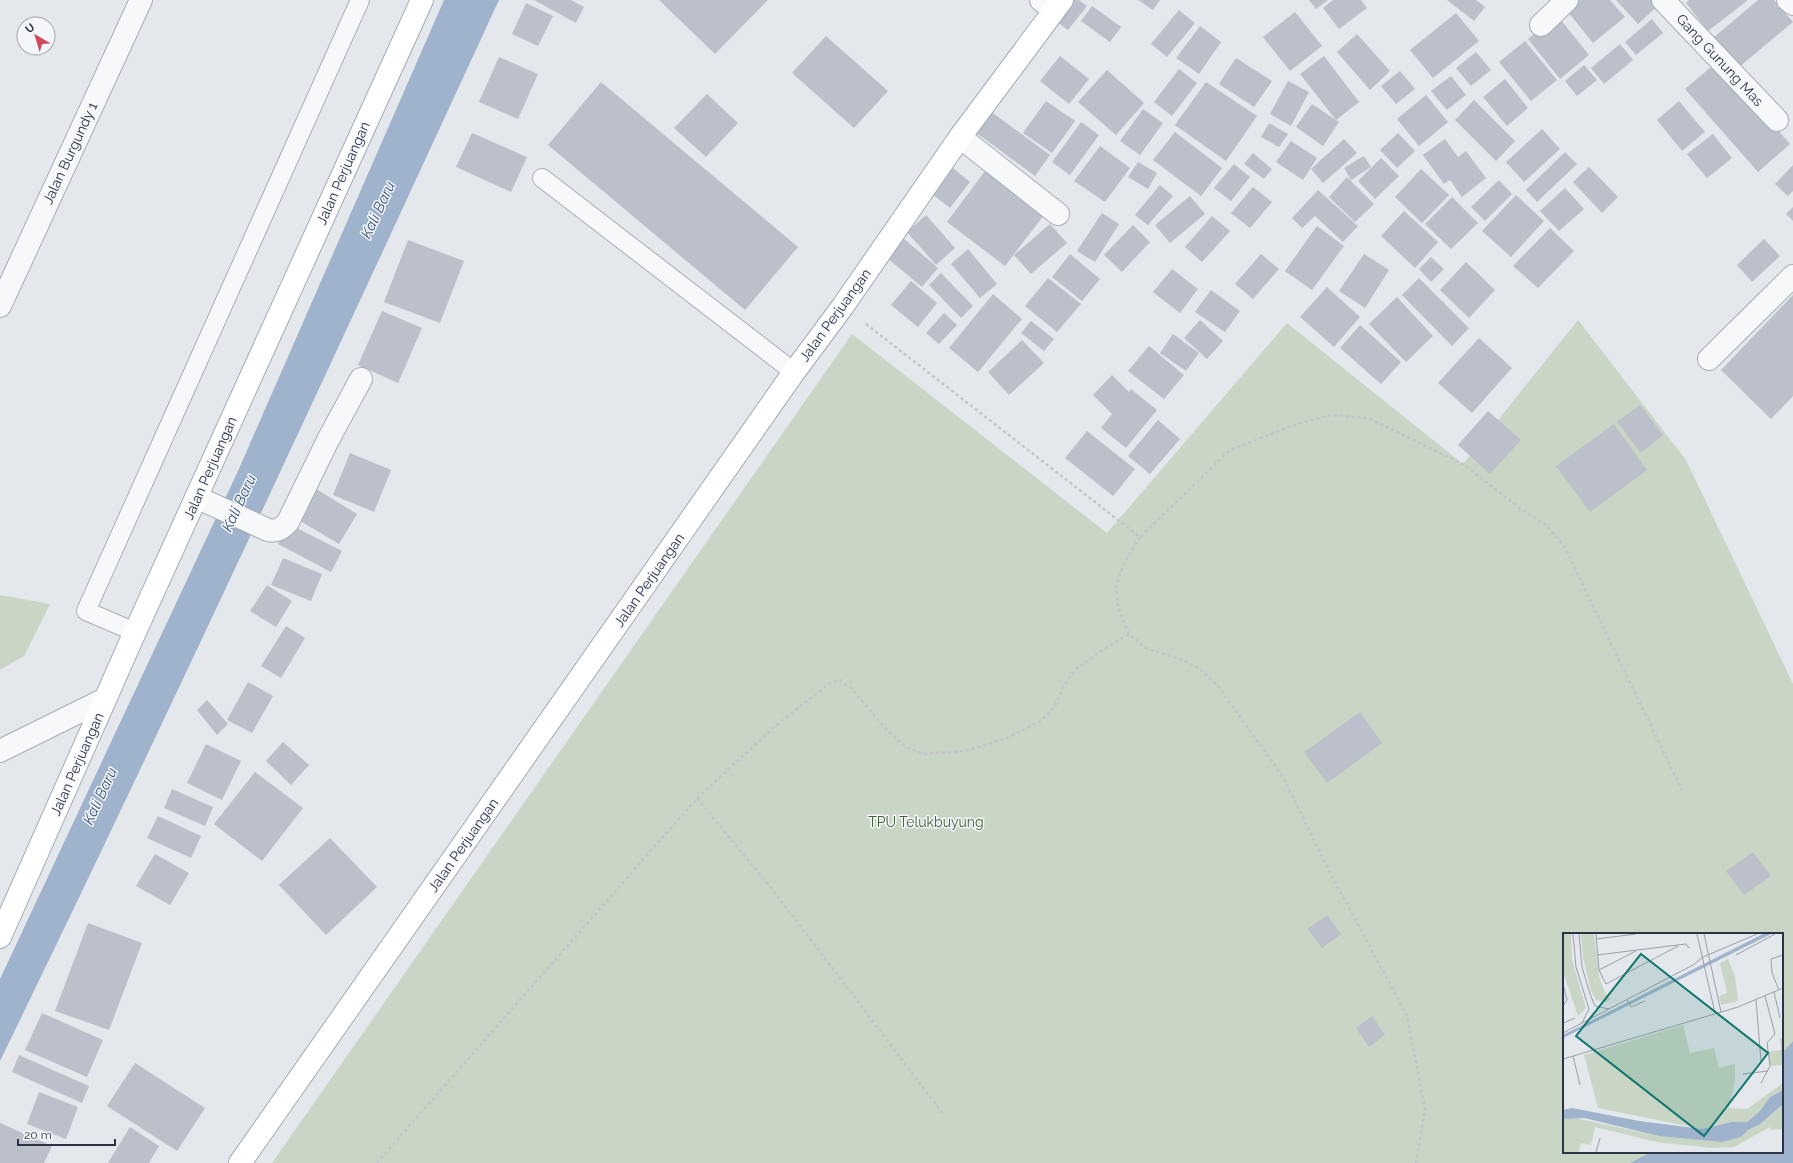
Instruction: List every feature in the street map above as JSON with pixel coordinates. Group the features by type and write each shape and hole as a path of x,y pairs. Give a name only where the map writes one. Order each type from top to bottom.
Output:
{"main road":[{"name":"Jalan Perjuangan","path":"0,937 135,632 204,500 422,0"},
{"name":"Jalan Perjuangan","path":"240,1163 794,372 843,306 1052,3"}],"street":[{"name":"Jalan Burgundy 1","path":"0,306 141,0"},
{"path":"1541,25 1567,0"},
{"name":"Gang Gunung Mas","path":"1663,0 1777,120"},
{"path":"1788,0 1793,4"},
{"path":"960,137 1058,214"},
{"path":"1709,359 1793,276"},
{"path":"204,500 268,530 276,532 288,522 328,440 361,379"},
{"path":"0,751 106,700"}],"lane":[{"path":"135,632 86,611 360,0"},
{"path":"542,178 794,372"}],"path":[{"path":"843,306 1140,537"},
{"path":"1416,1163 1425,1109 1407,1016 1332,876 1283,777 1218,686 1201,670 1185,661 1146,648 1129,634 1118,608 1116,587 1124,563 1140,537 1230,450 1289,427 1328,415 1368,418 1463,464 1521,509 1546,525 1564,546 1682,790"},
{"path":"377,1163 697,798 779,723 829,684 840,680 851,688 886,729 906,747 923,754 965,751 1007,738 1042,720 1055,706 1062,687 1076,669 1101,651 1129,634"},
{"path":"697,798 776,894 943,1114"}],"green space":[{"name":"TPU Telukbuyung","path":"1578,320 1686,460 1793,684 1793,1041 1783,1052 1783,933 1563,933 1563,1153 1649,1153 1630,1163 272,1163 852,334 1107,533 1287,323 1463,464"},
{"path":"0,595 50,604 24,656 0,670"}],"water":[{"name":"Kali Baru","path":"444,0 499,0 190,665 0,1061 0,979 238,471"},
{"path":"1793,1041 1793,1163 1630,1163 1649,1153 1783,1153 1783,1052"}],"building":[{"path":"534,0 571,0 584,7 576,23"},
{"path":"659,0 768,0 715,54"},
{"path":"1067,0 1079,0 1087,6 1068,30 1053,19"},
{"path":"1138,0 1160,0 1153,10"},
{"path":"1309,0 1328,0 1316,9"},
{"path":"1333,0 1361,0 1367,8 1339,29 1323,8"},
{"path":"1447,0 1476,0 1485,7 1474,21"},
{"path":"1572,0 1610,0 1625,17 1593,43 1564,7"},
{"path":"1616,0 1657,0 1660,4 1638,24"},
{"path":"1689,0 1748,0 1708,31 1686,3"},
{"path":"1758,0 1774,0 1793,22 1738,68 1713,38"},
{"path":"526,3 553,16 538,46 512,34"},
{"path":"1092,6 1121,27 1110,42 1081,21"},
{"path":"1179,10 1195,23 1167,57 1151,44"},
{"path":"1295,12 1322,46 1290,71 1263,37"},
{"path":"1456,13 1479,41 1433,78 1410,50"},
{"path":"1557,15 1589,55 1560,79 1528,39"},
{"path":"1652,19 1663,33 1636,55 1625,42"},
{"path":"1200,26 1221,42 1199,74 1176,58"},
{"path":"1357,34 1390,71 1370,90 1337,52"},
{"path":"826,36 888,91 854,128 792,73"},
{"path":"1525,41 1557,80 1531,101 1499,62"},
{"path":"1620,44 1633,60 1604,84 1591,68"},
{"path":"1476,52 1491,70 1471,86 1456,68"},
{"path":"1060,56 1089,79 1069,104 1040,81"},
{"path":"1324,56 1359,102 1336,120 1300,74"},
{"path":"499,57 538,74 518,119 479,102"},
{"path":"1236,58 1272,81 1254,107 1219,84"},
{"path":"1718,61 1790,144 1758,172 1685,89"},
{"path":"1584,65 1597,80 1577,96 1565,81"},
{"path":"1179,69 1197,83 1172,116 1154,102"},
{"path":"1107,70 1144,103 1116,135 1078,102"},
{"path":"1400,71 1415,89 1396,104 1381,86"},
{"path":"1451,76 1466,95 1447,110 1431,91"},
{"path":"1505,79 1528,108 1507,126 1483,97"},
{"path":"1288,81 1309,92 1291,126 1270,114"},
{"path":"601,82 798,247 745,310 548,145"},
{"path":"1206,82 1257,116 1226,161 1175,125"},
{"path":"707,94 738,123 706,157 674,128"},
{"path":"1426,95 1448,122 1419,146 1397,119"},
{"path":"1474,100 1515,141 1496,161 1455,120"},
{"path":"1046,101 1075,121 1052,153 1023,133"},
{"path":"1679,101 1705,132 1682,151 1657,120"},
{"path":"1312,104 1339,122 1323,146 1296,127"},
{"path":"986,108 1050,155 1035,176 971,129"},
{"path":"1143,109 1163,123 1140,155 1120,141"},
{"path":"1081,122 1099,135 1070,175 1052,162"},
{"path":"1269,123 1288,134 1279,147 1261,137"},
{"path":"1542,129 1560,149 1524,182 1506,162"},
{"path":"1175,132 1222,168 1201,196 1153,160"},
{"path":"472,133 527,157 511,192 456,167"},
{"path":"1398,133 1415,151 1397,168 1380,150"},
{"path":"1713,134 1732,158 1707,178 1687,154"},
{"path":"1344,139 1357,153 1323,183 1311,169"},
{"path":"1445,139 1458,157 1466,151 1486,178 1462,197 1450,180 1444,184 1423,155"},
{"path":"1291,141 1317,158 1303,180 1276,162"},
{"path":"1100,146 1130,168 1105,202 1074,181"},
{"path":"1565,152 1577,164 1537,202 1526,190"},
{"path":"1253,153 1272,169 1264,179 1244,164"},
{"path":"1364,156 1371,167 1351,180 1344,168"},
{"path":"1381,158 1399,176 1375,199 1358,181"},
{"path":"1138,162 1157,173 1148,189 1128,177"},
{"path":"1234,164 1250,177 1231,201 1214,188"},
{"path":"1793,165 1793,191 1788,196 1775,184"},
{"path":"1589,167 1618,197 1602,213 1573,182"},
{"path":"953,168 970,182 950,208 932,194"},
{"path":"1421,169 1449,195 1422,223 1395,197"},
{"path":"985,171 1044,215 1005,266 947,222"},
{"path":"1347,177 1374,204 1355,222 1329,197"},
{"path":"1499,180 1512,194 1485,221 1471,207"},
{"path":"1160,185 1173,196 1148,225 1135,215"},
{"path":"1253,187 1272,202 1250,228 1231,213"},
{"path":"1565,188 1584,209 1559,231 1540,211"},
{"path":"1318,190 1358,226 1343,242 1315,216 1302,228 1292,218"},
{"path":"1516,195 1544,221 1511,257 1482,231"},
{"path":"1190,196 1205,214 1170,243 1155,225"},
{"path":"1452,197 1478,223 1451,249 1425,224"},
{"path":"1793,207 1793,221 1786,214"},
{"path":"1404,211 1438,242 1415,268 1381,236"},
{"path":"1102,213 1119,224 1095,262 1077,251"},
{"path":"926,215 955,248 936,265 907,232"},
{"path":"1212,216 1230,231 1202,262 1185,247"},
{"path":"1050,224 1067,243 1031,274 1014,255"},
{"path":"1133,225 1150,242 1122,272 1104,255"},
{"path":"1317,226 1344,246 1312,290 1285,271"},
{"path":"1550,228 1574,251 1538,288 1513,266"},
{"path":"903,238 938,268 922,287 886,257"},
{"path":"1764,239 1780,256 1752,282 1737,265"},
{"path":"408,240 464,261 440,323 384,302"},
{"path":"968,249 997,284 980,298 951,264"},
{"path":"1070,254 1100,279 1082,301 1052,277"},
{"path":"1261,254 1279,269 1253,299 1235,284"},
{"path":"1364,254 1389,270 1365,308 1339,291"},
{"path":"1431,257 1444,269 1431,282 1419,269"},
{"path":"1466,262 1495,290 1469,318 1440,290"},
{"path":"1172,269 1198,289 1180,313 1153,292"},
{"path":"941,273 973,306 961,318 929,285"},
{"path":"1048,278 1081,304 1057,332 1025,306"},
{"path":"1419,278 1469,328 1452,346 1402,295"},
{"path":"911,281 937,303 918,327 891,305"},
{"path":"1327,287 1360,317 1334,347 1300,317"},
{"path":"1211,290 1240,311 1225,332 1195,312"},
{"path":"993,294 1022,319 978,372 949,348"},
{"path":"1793,295 1793,396 1771,419 1721,370"},
{"path":"1397,297 1433,336 1406,362 1369,324"},
{"path":"382,311 422,328 398,383 358,365"},
{"path":"944,313 957,325 939,344 926,333"},
{"path":"1200,320 1223,341 1207,359 1184,338"},
{"path":"1031,321 1054,339 1044,351 1021,333"},
{"path":"1360,325 1401,362 1381,384 1340,348"},
{"path":"1173,334 1199,353 1186,371 1160,353"},
{"path":"1479,338 1512,368 1472,413 1438,383"},
{"path":"1022,340 1044,363 1009,395 988,372"},
{"path":"1149,346 1184,375 1164,399 1128,371"},
{"path":"1112,375 1129,392 1131,389 1157,410 1126,448 1101,428 1112,414 1093,395"},
{"path":"1640,405 1663,435 1641,453 1617,422"},
{"path":"1488,411 1521,440 1490,474 1458,445"},
{"path":"1158,420 1180,439 1150,474 1128,456"},
{"path":"1614,424 1647,470 1590,512 1556,466"},
{"path":"1087,431 1135,469 1113,496 1065,458"},
{"path":"350,453 391,470 374,512 333,495"},
{"path":"316,489 357,514 339,544 297,519"},
{"path":"289,524 342,551 331,572 278,544"},
{"path":"283,558 322,574 311,601 271,585"},
{"path":"267,585 292,601 276,627 250,611"},
{"path":"286,626 305,638 281,678 261,666"},
{"path":"248,682 273,696 252,733 227,720"},
{"path":"207,700 228,724 217,735 197,710"},
{"path":"1360,712 1382,743 1327,783 1304,752"},
{"path":"283,742 309,765 291,785 266,761"},
{"path":"206,744 241,761 222,800 187,783"},
{"path":"255,772 303,808 262,861 214,824"},
{"path":"172,789 213,807 205,826 164,808"},
{"path":"158,816 201,836 191,858 147,838"},
{"path":"330,838 377,887 326,935 279,885"},
{"path":"1753,852 1771,876 1744,895 1726,871"},
{"path":"155,854 189,873 170,905 136,886"},
{"path":"1327,915 1341,934 1322,948 1308,929"},
{"path":"88,923 142,943 109,1030 55,1011"},
{"path":"42,1013 103,1040 87,1077 25,1050"},
{"path":"1372,1016 1385,1035 1369,1047 1356,1028"},
{"path":"19,1055 89,1086 82,1103 12,1072"},
{"path":"135,1063 205,1108 177,1151 107,1106"},
{"path":"39,1092 78,1107 66,1139 27,1124"},
{"path":"0,1123 52,1146 44,1163 0,1163"},
{"path":"130,1127 159,1146 149,1163 108,1163"}]}
